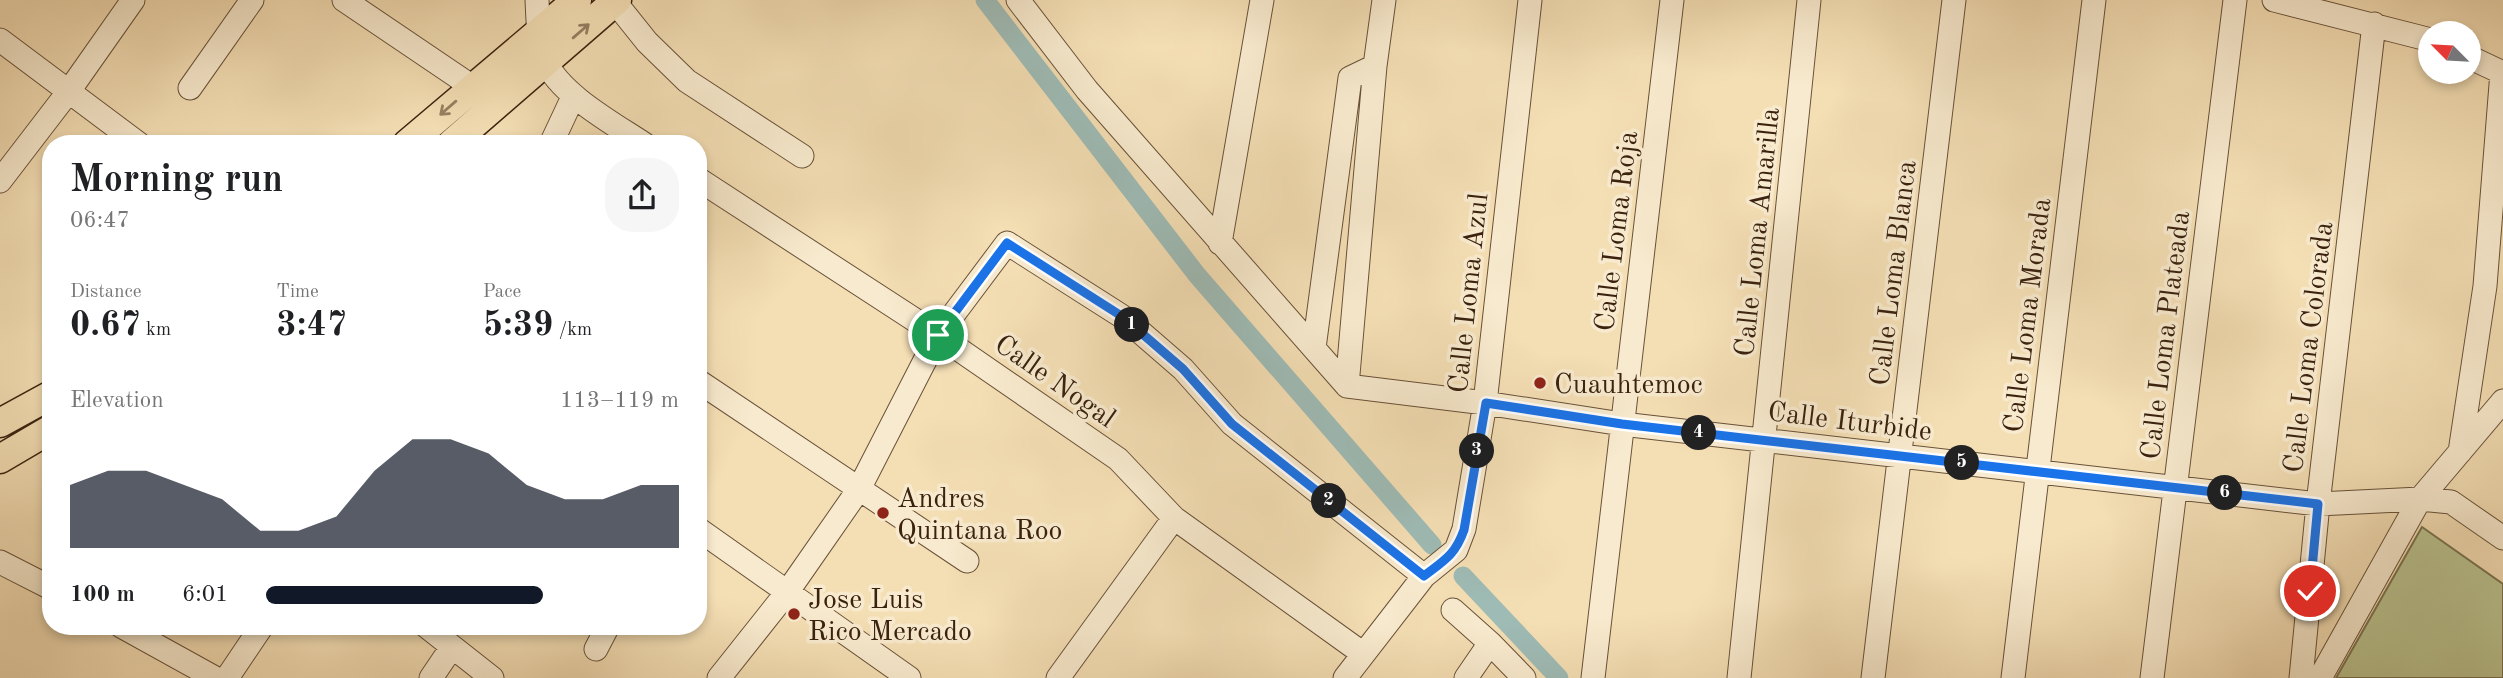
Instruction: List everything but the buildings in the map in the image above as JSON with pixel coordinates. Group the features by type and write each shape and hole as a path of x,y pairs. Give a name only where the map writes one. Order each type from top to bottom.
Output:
{"main road":[{"path":"417,135 577,0"},
{"path":"461,135 616,1"},
{"path":"0,423 42,388"},
{"path":"0,459 42,434"}],"street":[{"path":"0,181 69,91 133,0"},
{"path":"190,88 253,0"},
{"path":"344,0 497,104"},
{"path":"537,0 539,34 546,62 573,97 630,135"},
{"path":"1018,0 1087,90 1347,386"},
{"path":"1220,243 1262,0"},
{"path":"1347,386 1375,66 1384,0"},
{"name":"Calle Loma Azul","path":"1345,678 1424,576 1451,555 1464,530 1486,403 1530,0"},
{"name":"Calle Loma Roja","path":"1592,678 1672,0"},
{"name":"Calle Loma Amarilla","path":"1738,678 1809,0"},
{"name":"Calle Loma Blanca","path":"1873,678 1954,0"},
{"name":"Calle Loma Morada","path":"2012,678 2094,0"},
{"name":"Calle Loma Plateada","path":"2152,678 2235,0"},
{"path":"2274,0 2418,36"},
{"path":"616,1 647,42 687,81 802,156"},
{"name":"Calle Loma Colorada","path":"2301,678 2318,504 2374,24"},
{"path":"0,40 127,135"},
{"path":"2460,452 2485,286 2502,72 2482,63"},
{"path":"1314,348 1350,78 1375,66"},
{"path":"555,135 573,97"},
{"name":"Calle Nogal","path":"707,185 938,335 1118,459 1174,518 1362,653"},
{"path":"719,678 788,591 859,489 938,335 1007,243 1123,317 1183,369 1232,424 1424,576"},
{"name":"Calle Iturbide","path":"1347,386 1486,403 1622,424 2318,504 2420,499 2451,502 2503,538"},
{"path":"707,388 967,561"},
{"path":"2320,678 2420,499 2503,401"},
{"path":"1058,678 1174,518"},
{"path":"707,535 909,678"},
{"path":"0,562 42,583"},
{"path":"1453,610 1524,678"},
{"path":"137,635 215,678"},
{"path":"227,678 256,635"},
{"path":"437,635 492,678"},
{"path":"596,649 603,635"},
{"path":"1466,678 1490,643"},
{"path":"431,678 452,647"}],"green space":[{"path":"2422,527 2503,584 2503,678 2336,678"}],"waterway":[{"path":"985,0 1197,275 1432,545"},
{"path":"1463,576 1559,678"}],"place":[{"name":"Cuauhtemoc","path":"1540,383"},
{"name":"Andres Quintana Roo","path":"883,513"},
{"name":"Jose Luis Rico Mercado","path":"794,614"}],"route":[{"path":"938,335 1007,243 1123,317 1183,369 1232,424 1424,576 1451,555 1464,530 1486,403 1622,424 2318,504 2310,591"}]}
